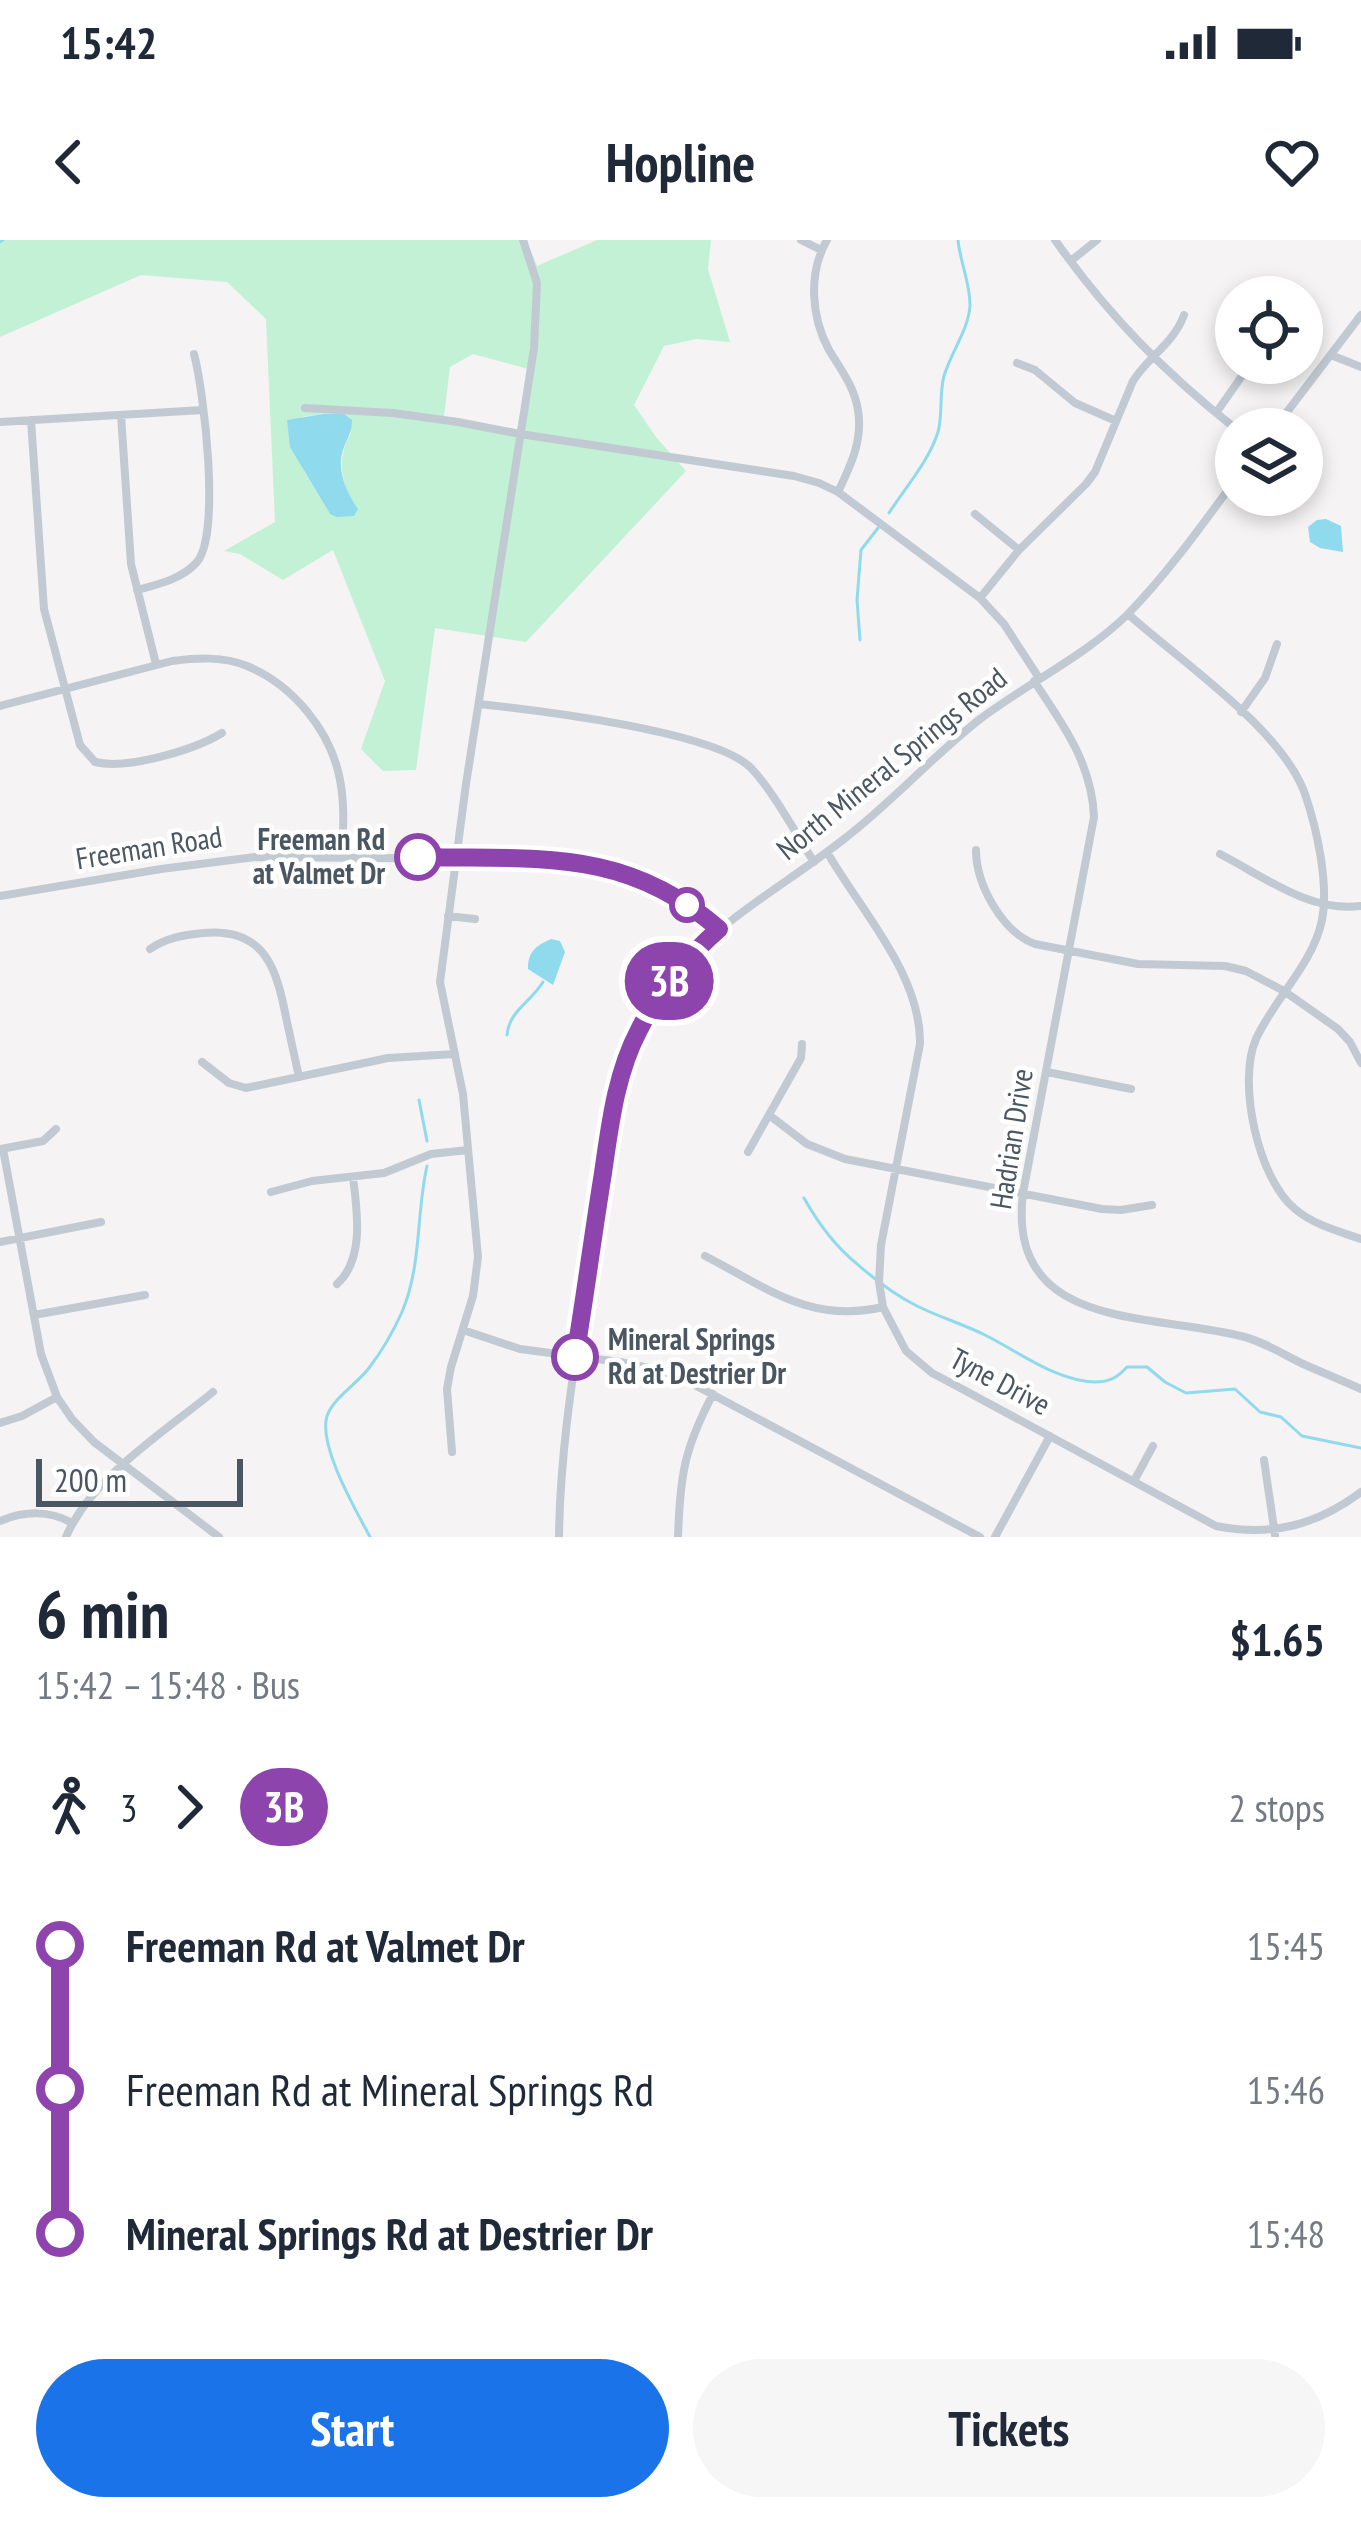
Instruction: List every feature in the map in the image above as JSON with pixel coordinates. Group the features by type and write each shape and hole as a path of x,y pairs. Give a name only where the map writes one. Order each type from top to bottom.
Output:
{"street":[{"path":"452,1452 447,1389 478,1270 463,1094 440,982 537,316 535,274 523,240"},
{"path":"800,240 821,250"},
{"path":"827,240 814,282 817,321 850,382 859,423 852,462 838,492"},
{"path":"1055,240 1152,358 1215,412"},
{"path":"1072,260 1097,240"},
{"path":"980,598 1019,550 1086,484 1102,459 1133,381 1178,331 1184,315"},
{"path":"1290,408 1361,316"},
{"path":"137,590 186,572 201,557 209,521 201,380 194,354"},
{"path":"1331,355 1361,367"},
{"path":"1017,363 1035,370 1075,403 1116,421"},
{"name":"Hadrian Drive","path":"305,408 409,415 819,483 838,492 980,598 1012,635 1083,763 1094,800 1092,836 1023,1193 1021,1222 1029,1255 1042,1279 1066,1298 1093,1310 1246,1337 1361,1389"},
{"path":"0,422 203,410"},
{"path":"121,415 131,564 156,664"},
{"path":"31,420 40,578 51,644 80,745 95,762 106,765 206,742 222,733"},
{"name":"North Mineral Springs Road","path":"559,1537 561,1457 611,1120 629,1052 666,985 719,929 868,820 970,728 1128,614 1215,507"},
{"path":"976,514 1019,550"},
{"path":"1128,614 1275,743 1299,779 1324,879 1324,904 1316,937 1257,1037 1249,1060 1249,1094 1265,1167 1281,1195 1299,1213 1361,1239"},
{"path":"1241,712 1265,678 1277,644"},
{"path":"0,706 156,664 200,658 248,666 301,704 318,725 336,763 344,803 343,856"},
{"path":"478,704 606,722 728,753 754,772 814,862"},
{"path":"976,850 978,869 1007,925 1028,942 1156,966 1233,967 1284,992 1339,1029 1361,1064"},
{"name":"Tyne Drive","path":"827,852 908,982 917,1006 920,1043 879,1256 883,1307 899,1342 920,1364 1224,1529 1275,1536"},
{"path":"1220,854 1294,893 1324,904 1361,906"},
{"name":"Freeman Road","path":"0,896 255,857 554,860 617,869 663,890 719,929"},
{"path":"448,916 475,919"},
{"path":"149,949 163,940 208,932 226,932 256,945 274,968 299,1077"},
{"path":"748,1152 801,1058 802,1044"},
{"path":"202,1062 240,1087 388,1058 455,1054"},
{"path":"1047,1072 1131,1089"},
{"path":"769,1114 818,1150 897,1169 1112,1210 1152,1205"},
{"path":"56,1130 43,1141 1,1149 44,1365 57,1397 86,1435 219,1537"},
{"path":"272,1192 296,1184 384,1173 430,1154 468,1150"},
{"path":"338,1284 347,1272 356,1237 352,1177"},
{"path":"0,1242 101,1222"},
{"path":"705,1256 804,1307 842,1312 883,1307"},
{"path":"34,1315 146,1295"},
{"path":"463,1330 520,1349 650,1368 713,1394 980,1537"},
{"path":"66,1537 92,1494 214,1392"},
{"path":"678,1537 688,1448 713,1394"},
{"path":"0,1424 57,1397"},
{"path":"995,1537 1050,1436"},
{"path":"1134,1481 1154,1446"},
{"path":"1264,1460 1275,1536 1304,1527 1361,1492"},
{"path":"0,1521 36,1513 72,1523"}],"green space":[{"path":"0,240 526,240 537,266 597,240 711,240 708,269 730,342 696,339 664,346 634,405 686,471 526,642 435,628 416,770 383,771 361,749 385,681 333,550 283,580 240,554 224,551 275,522 266,319 227,282 141,275 0,337","holes":["473,354 528,369 519,430 444,417 450,367","344,414 351,433 342,472 358,509 330,514 304,471 301,417"]}],"water":[{"path":"344,414 352,420 341,466 358,509 354,516 330,514 290,447 287,420"},
{"path":"1326,519 1341,526 1343,552 1310,542 1308,527"},
{"path":"551,939 560,941 565,952 553,985 528,969 534,950"}],"waterway":[{"path":"889,513 934,443 944,376 969,314 958,240"},
{"path":"860,640 861,550 878,528"},
{"path":"507,1035 516,1013 543,982"},
{"path":"419,1100 427,1141"},
{"path":"370,1537 333,1460 327,1416 374,1361 402,1312 413,1276 427,1166"},
{"path":"804,1198 841,1249 885,1286 1052,1371 1095,1382 1113,1378 1127,1367 1147,1367 1186,1393 1235,1389 1260,1412 1281,1417 1302,1436 1361,1448"}],"bus line":[{"name":"3B","path":"418,857 577,862 617,869 648,881 719,929 654,1001 629,1052 611,1120 575,1357"}],"place":[{"name":"Freeman Rd at Valmet Dr","path":"418,857"},
{"name":"Mineral Springs Rd at Destrier Dr","path":"575,1357"}]}
